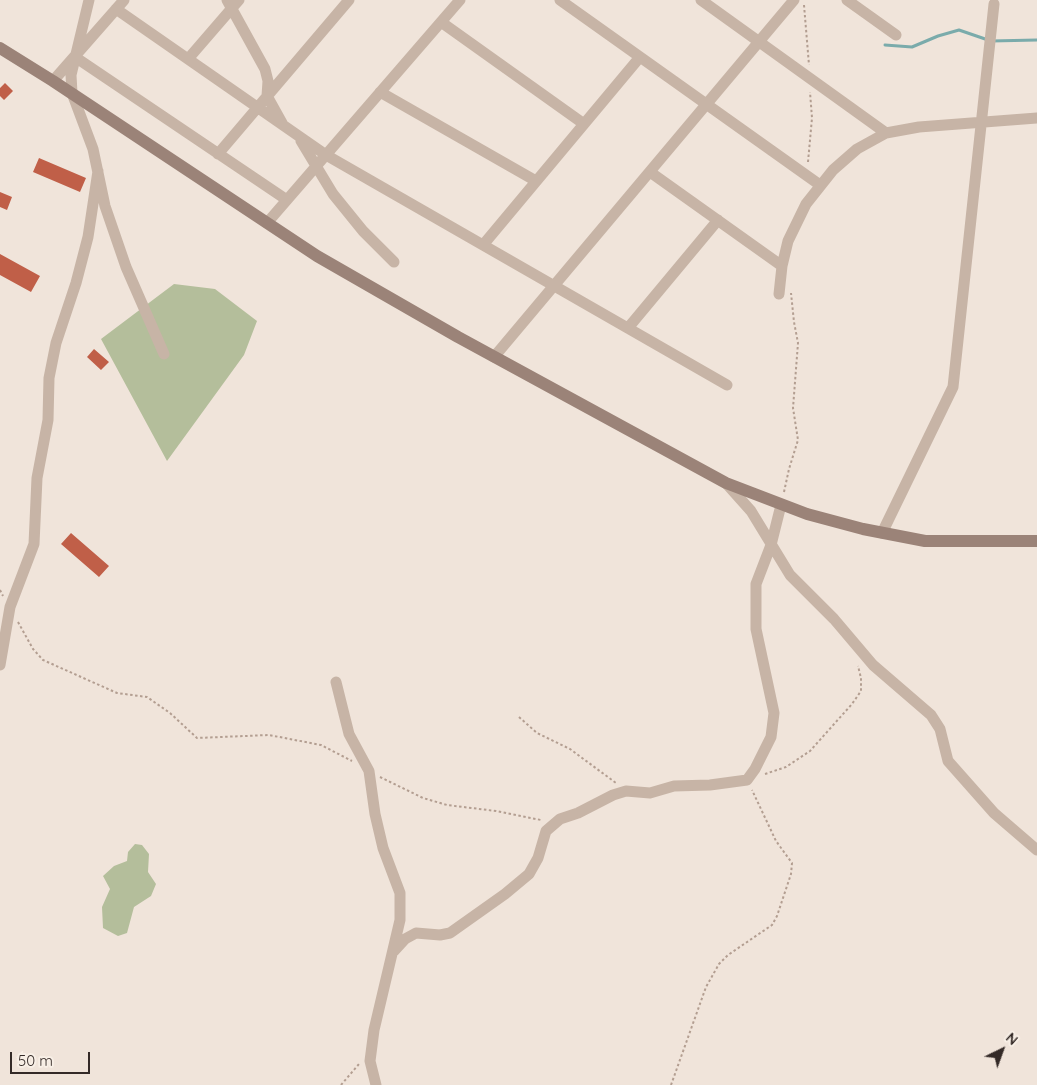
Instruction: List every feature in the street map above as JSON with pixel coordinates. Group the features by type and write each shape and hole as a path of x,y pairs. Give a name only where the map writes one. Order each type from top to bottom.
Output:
{"street":[{"path":"89,0 70,75 72,93 93,149 105,206 126,267 164,354"},
{"path":"218,154 349,0"},
{"path":"267,223 460,0"},
{"path":"560,0 820,185"},
{"path":"701,0 886,134"},
{"path":"494,357 794,0"},
{"path":"847,0 896,35"},
{"path":"188,59 233,3 266,69 268,82 267,96 280,120 302,142 333,194 363,231 394,262"},
{"path":"54,81 120,4 188,59 326,156 727,385"},
{"path":"882,533 953,388 995,5"},
{"path":"441,22 584,124"},
{"path":"0,48 54,81 318,256 494,357 726,484 816,517 882,533 936,542 968,540 1037,541"},
{"path":"75,57 287,200"},
{"path":"483,245 640,57"},
{"path":"380,92 536,181"},
{"path":"785,293 782,266 788,240 806,204 833,170 857,149 886,134 919,127 1037,118"},
{"path":"0,665 10,607 34,544 37,478 48,420 49,378 56,343 76,283 88,237 98,171"},
{"path":"650,172 782,266"},
{"path":"628,328 718,220"},
{"path":"726,484 751,510 790,575 834,619 873,665 931,714 940,729 948,761 994,813 1037,850"},
{"path":"394,951 405,939 416,933 440,935 450,933 505,894 529,874 538,858 546,831 560,820 613,795 626,791 650,793 674,786 710,785 747,780 755,769 771,737 774,713 756,628 756,584 771,545 781,505"},
{"path":"336,682 349,734 369,771 375,814 383,848 400,893 400,920 374,1030 370,1061 376,1085"}],"path":[{"path":"804,0 812,118 807,176"},
{"path":"781,505 788,468 798,440 793,408 798,343 785,293"},
{"path":"10,607 33,650 42,660 117,693 148,697 170,712 197,738 269,735 321,745 423,798 447,805 496,811 546,821 560,820"},
{"path":"671,1085 706,987 728,955 772,925 777,916 791,874 792,863 776,841 747,780 786,767 810,750 852,704 861,691 861,678 853,642"},
{"path":"519,718 537,734 570,749 626,791"}],"green space":[{"path":"174,284 215,289 257,321 244,355 167,461 101,339"},
{"path":"135,844 142,845 149,854 148,872 156,884 151,896 134,907 127,933 118,936 103,928 102,907 110,889 103,876 114,866 127,861 128,852"}],"building":[{"path":"5,83 13,91 4,100 0,96 0,88"},
{"path":"39,158 86,178 80,192 33,172"},
{"path":"0,192 12,197 7,210 0,207"},
{"path":"0,254 40,276 31,292 0,275"},
{"path":"94,349 109,362 101,370 87,357"},
{"path":"71,533 109,566 99,577 61,544"}],"waterway":[{"path":"885,45 912,47 938,36 959,30 991,41 1037,40"}]}
